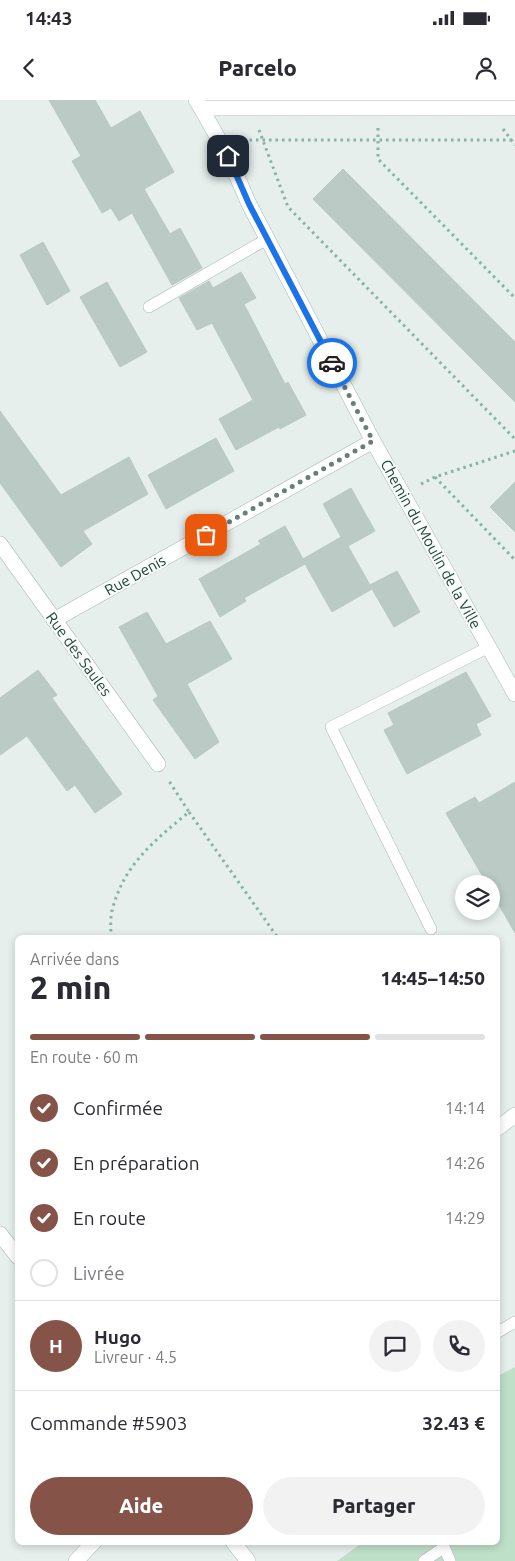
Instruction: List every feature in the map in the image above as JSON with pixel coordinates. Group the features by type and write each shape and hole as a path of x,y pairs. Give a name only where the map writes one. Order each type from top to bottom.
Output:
{"street":[{"path":"199,104 251,108 379,108 416,104 515,108"},
{"name":"Chemin du Moulin de la Ville","path":"199,104 219,140 267,239 373,441 515,694"},
{"name":"Rue Denis","path":"54,620 373,441"},
{"name":"Rue des Saules","path":"0,544 158,764"},
{"path":"500,1126 515,1115"},
{"path":"0,1234 15,1253"},
{"path":"76,1561 91,1545"},
{"path":"235,1545 248,1561"}],"lane":[{"path":"149,306 267,239"},
{"path":"431,929 331,727 489,647"},
{"path":"500,1331 515,1322"},
{"path":"424,1561 443,1545 450,1561"}],"path":[{"path":"251,108 288,207 515,439"},
{"path":"379,108 378,159 515,298"},
{"path":"219,140 515,140"},
{"path":"403,494 435,478 515,451"},
{"path":"435,478 515,560"},
{"path":"158,764 189,812 276,935"},
{"path":"110,935 112,912 120,888 130,868 152,843 189,812"}],"green space":[{"path":"515,1367 515,1561 337,1561 359,1545 500,1545 500,1375"}],"building":[{"path":"49,100 95,100 111,128 140,111 174,172 144,189 170,234 180,228 202,268 172,285 132,213 119,221 111,208 102,213 72,161 81,156"},
{"path":"343,169 515,342 515,402 313,199"},
{"path":"43,242 70,291 47,305 20,255"},
{"path":"241,272 256,298 244,304 285,384 288,382 306,415 236,450 219,419 253,400 212,323 197,330 179,298 209,281 213,288"},
{"path":"107,282 147,352 120,367 80,297"},
{"path":"0,411 61,495 129,457 148,494 83,531 92,544 61,567 0,483"},
{"path":"216,438 234,471 166,509 148,475"},
{"path":"515,482 515,532 490,507"},
{"path":"351,488 375,531 348,546 370,585 397,571 420,612 394,627 372,589 332,612 305,564 244,598 246,601 220,617 199,579 261,544 258,541 285,526 303,559 341,537 323,504"},
{"path":"147,612 166,644 210,621 232,659 187,684 219,742 195,759 153,700 158,696 119,627"},
{"path":"38,670 57,695 52,698 122,794 95,813 75,785 67,791 27,736 0,755 0,698"},
{"path":"466,672 491,716 476,724 481,735 407,774 384,730 394,725 388,713"},
{"path":"515,782 515,933 500,907 500,875 482,875 446,813 475,797 479,803"}],"way so far":[{"path":"206,535 373,441 332,363"}],"route":[{"path":"228,156 249,204 332,363"}]}
